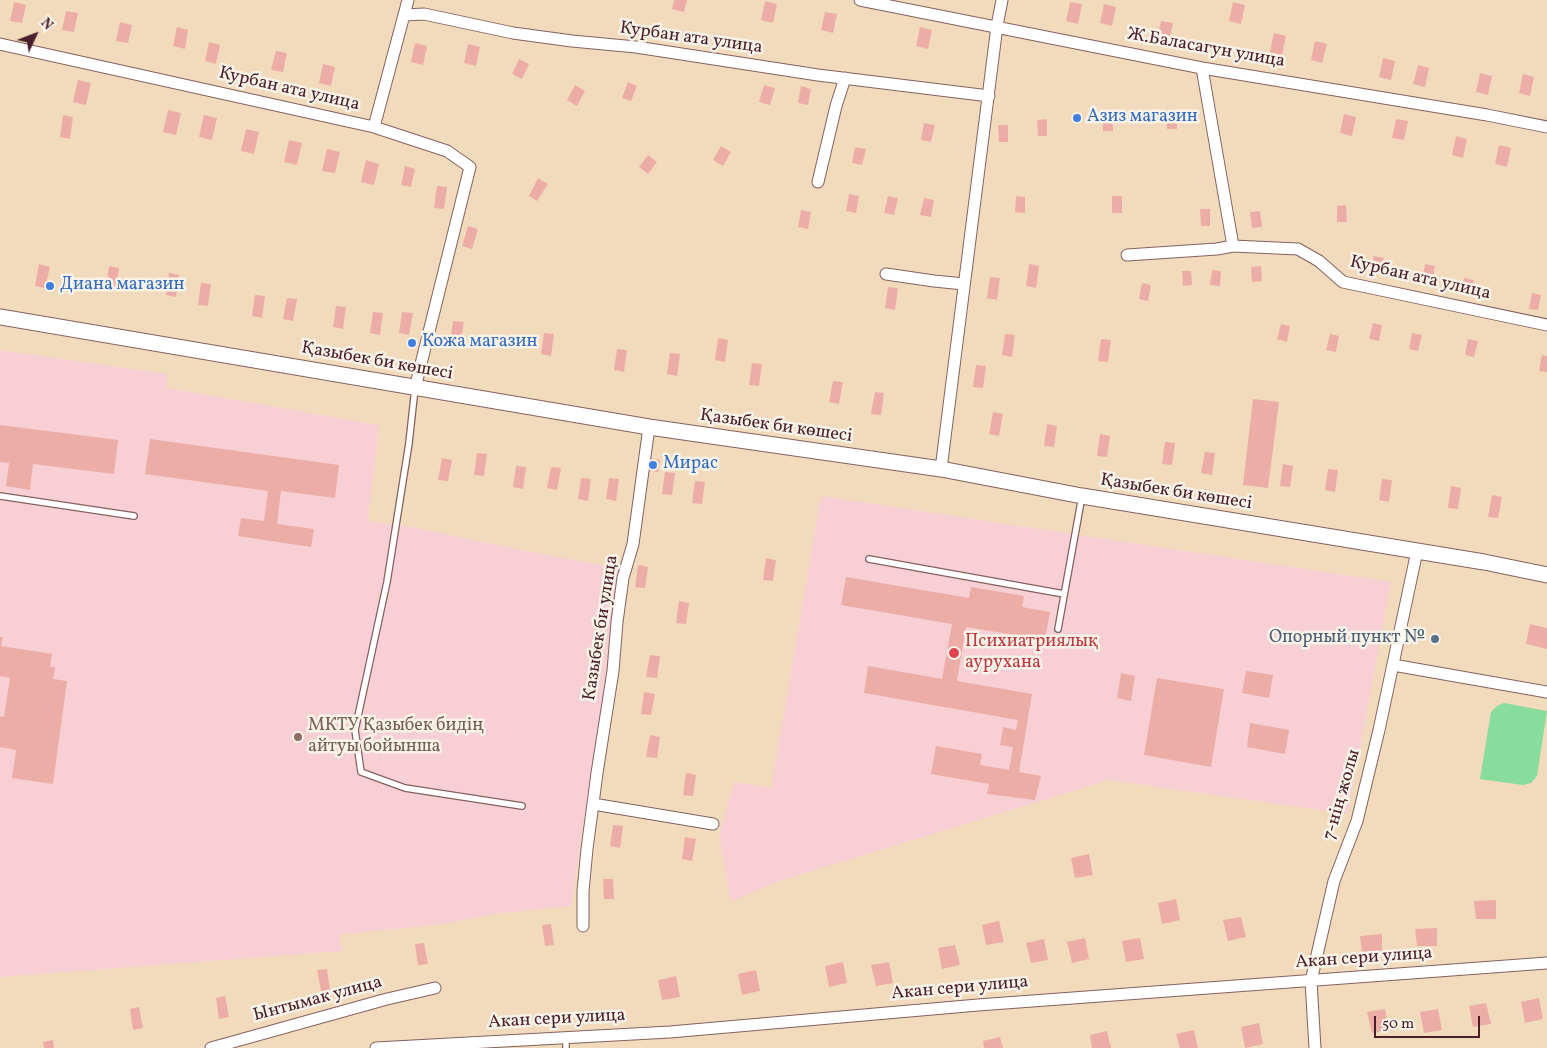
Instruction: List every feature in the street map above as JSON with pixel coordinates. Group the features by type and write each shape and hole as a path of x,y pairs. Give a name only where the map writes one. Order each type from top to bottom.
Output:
{"main road":[{"name":"Қазыбек би көшесі","path":"0,316 649,428 941,469 1082,496 1417,551 1547,575"}],"street":[{"path":"404,15 408,0"},
{"name":"Ж.Баласагун улица","path":"860,0 1202,68 1487,115 1547,127"},
{"path":"941,469 1002,0"},
{"name":"Курбан ата улица","path":"0,44 374,127 404,15 424,14 513,33 636,47 728,62 989,96"},
{"path":"1202,68 1233,246"},
{"path":"818,182 836,106 845,78"},
{"path":"374,127 447,151 470,167 416,388"},
{"name":"Курбан ата улица","path":"1127,255 1217,249 1233,246 1298,249 1319,261 1343,282 1547,325"},
{"path":"886,274 964,284"},
{"name":"Казыбек би улица","path":"583,926 582,891 613,671 616,622 623,578 633,544 649,428"},
{"name":"7-нің жолы","path":"1315,1048 1311,981 1334,881 1357,821 1393,666 1417,551"},
{"path":"1393,666 1547,692"},
{"path":"593,804 713,824"},
{"name":"Акан сери улица","path":"376,1048 566,1042 978,1005 1547,963"},
{"name":"Ынтымак улица","path":"211,1048 387,999 435,988"}],"lane":[{"path":"416,388 387,582 355,730 361,772 405,788 522,806"},
{"path":"0,496 134,516"},
{"path":"1058,629 1082,496"},
{"path":"868,559 1064,594"}],"shaded area":[{"name":"МКТУ Қазыбек бидің айтуы бойынша","path":"0,350 167,374 167,388 379,425 368,521 411,527 622,569 571,906 494,914 442,924 339,935 342,951 0,977"},
{"path":"821,496 1391,582 1348,814 1109,780 776,882 731,902 719,836 734,782 771,788"}],"green space":[{"path":"1504,703 1547,711 1537,776 1531,783 1523,785 1480,779 1491,712 1497,706"}],"building":[{"path":"674,0 687,0 684,12 672,9"},
{"path":"765,1 777,4 773,23 761,20"},
{"path":"14,2 26,5 22,23 10,21"},
{"path":"1070,2 1082,4 1078,24 1066,21"},
{"path":"1233,2 1245,5 1241,24 1229,21"},
{"path":"1104,4 1116,7 1112,26 1100,23"},
{"path":"66,11 78,13 74,32 62,30"},
{"path":"825,12 837,14 833,33 821,30"},
{"path":"1161,21 1173,23 1169,42 1157,40"},
{"path":"120,22 132,25 128,43 116,41"},
{"path":"177,27 188,30 185,49 173,46"},
{"path":"920,27 932,30 928,49 916,46"},
{"path":"1274,33 1286,36 1282,55 1270,52"},
{"path":"1315,41 1327,44 1322,63 1311,60"},
{"path":"209,42 220,45 216,64 205,61"},
{"path":"415,43 427,46 423,65 411,62"},
{"path":"468,44 480,47 476,66 464,63"},
{"path":"276,51 287,53 283,72 271,70"},
{"path":"1383,58 1395,61 1391,80 1379,77"},
{"path":"519,59 529,64 522,79 512,74"},
{"path":"323,64 335,67 331,86 319,83"},
{"path":"1418,65 1429,68 1425,87 1413,84"},
{"path":"1480,73 1492,76 1488,95 1476,92"},
{"path":"1523,74 1534,77 1530,96 1519,93"},
{"path":"78,80 91,83 86,105 73,102"},
{"path":"628,82 637,86 631,101 622,98"},
{"path":"575,85 585,91 577,106 567,100"},
{"path":"764,85 775,88 770,105 759,102"},
{"path":"801,86 811,89 808,105 798,103"},
{"path":"168,110 181,113 176,135 163,132"},
{"path":"1176,112 1177,129 1167,129 1167,113"},
{"path":"1112,114 1113,131 1103,131 1103,115"},
{"path":"1344,114 1356,117 1352,136 1340,133"},
{"path":"63,115 73,117 70,139 60,137"},
{"path":"204,115 217,118 212,140 199,137"},
{"path":"1047,119 1047,136 1038,136 1037,120"},
{"path":"1396,119 1408,121 1404,140 1392,138"},
{"path":"924,123 935,125 931,142 921,140"},
{"path":"998,125 1008,125 1008,142 999,142"},
{"path":"246,129 259,132 254,154 241,151"},
{"path":"1456,136 1467,139 1463,158 1452,155"},
{"path":"289,140 302,143 297,165 284,162"},
{"path":"1499,145 1511,148 1507,167 1495,164"},
{"path":"721,146 731,152 723,166 713,160"},
{"path":"855,147 866,149 862,165 852,163"},
{"path":"327,149 340,152 335,173 322,171"},
{"path":"648,155 657,162 648,174 639,167"},
{"path":"366,160 379,164 374,185 361,182"},
{"path":"405,166 415,169 411,187 401,185"},
{"path":"538,178 548,184 537,201 529,196"},
{"path":"437,186 447,187 444,209 434,208"},
{"path":"849,194 859,196 856,213 846,211"},
{"path":"888,196 898,198 894,215 884,213"},
{"path":"1016,196 1025,197 1025,213 1015,212"},
{"path":"1112,196 1122,196 1122,213 1112,213"},
{"path":"924,198 934,200 931,217 920,215"},
{"path":"1346,205 1347,222 1337,222 1337,206"},
{"path":"1200,209 1210,209 1210,226 1201,226"},
{"path":"801,210 811,212 808,229 798,227"},
{"path":"1260,211 1262,227 1252,228 1250,212"},
{"path":"468,226 478,229 472,249 462,246"},
{"path":"1374,256 1384,258 1380,274 1371,272"},
{"path":"39,264 50,267 45,288 35,286"},
{"path":"1029,264 1039,266 1036,288 1026,286"},
{"path":"1425,264 1435,266 1432,282 1422,280"},
{"path":"109,266 119,268 116,289 106,288"},
{"path":"1261,266 1262,281 1252,282 1251,267"},
{"path":"1212,270 1221,271 1220,286 1210,285"},
{"path":"1182,271 1191,271 1192,285 1183,286"},
{"path":"169,273 179,275 176,297 166,295"},
{"path":"990,277 1000,278 997,300 987,298"},
{"path":"1464,278 1474,280 1470,296 1461,294"},
{"path":"201,283 211,284 208,306 198,305"},
{"path":"1142,283 1151,285 1148,301 1139,299"},
{"path":"888,287 898,288 895,310 885,308"},
{"path":"1532,293 1541,295 1538,310 1529,309"},
{"path":"255,295 265,296 262,318 252,316"},
{"path":"287,298 297,299 293,321 283,319"},
{"path":"336,306 346,307 343,329 333,327"},
{"path":"373,312 383,313 380,335 370,333"},
{"path":"402,312 413,313 409,335 399,333"},
{"path":"453,321 464,322 460,344 450,342"},
{"path":"1373,323 1382,325 1379,341 1369,339"},
{"path":"1281,324 1290,326 1287,342 1277,339"},
{"path":"544,333 554,334 551,356 541,354"},
{"path":"1412,333 1422,335 1418,351 1409,349"},
{"path":"1005,334 1015,335 1012,357 1002,355"},
{"path":"1330,334 1339,336 1336,352 1326,350"},
{"path":"718,338 728,340 725,362 715,360"},
{"path":"1101,339 1111,340 1108,362 1098,361"},
{"path":"1468,339 1478,341 1474,357 1465,355"},
{"path":"617,349 627,350 624,372 614,370"},
{"path":"670,353 680,354 677,376 667,374"},
{"path":"1542,355 1547,356 1547,372 1539,371"},
{"path":"752,363 762,364 759,386 749,385"},
{"path":"976,365 986,366 983,388 973,387"},
{"path":"833,381 843,382 839,404 829,402"},
{"path":"875,392 884,393 881,415 871,414"},
{"path":"1253,399 1279,402 1268,488 1243,485"},
{"path":"993,412 1003,414 999,436 989,434"},
{"path":"1047,424 1057,426 1054,447 1044,446"},
{"path":"0,425 118,440 114,474 33,464 30,490 6,486 9,463 0,462"},
{"path":"1100,434 1110,436 1107,457 1097,456"},
{"path":"150,439 339,465 335,498 281,491 277,524 314,529 311,547 238,536 241,518 264,521 268,491 145,474"},
{"path":"1165,442 1175,443 1172,465 1162,464"},
{"path":"1205,452 1215,453 1212,475 1201,473"},
{"path":"477,453 487,454 484,476 474,475"},
{"path":"442,458 452,460 448,481 438,480"},
{"name":"Мирас","path":"649,458 660,460 658,472 647,470"},
{"path":"1283,464 1293,466 1290,487 1280,486"},
{"path":"516,466 526,467 523,489 513,487"},
{"path":"551,467 561,468 557,490 547,488"},
{"path":"1328,469 1338,470 1335,492 1325,490"},
{"path":"665,472 675,473 672,495 662,494"},
{"path":"581,478 591,479 588,501 578,499"},
{"path":"609,478 619,479 616,501 606,499"},
{"path":"1382,479 1392,480 1389,502 1379,500"},
{"path":"695,481 705,482 702,504 692,503"},
{"path":"1451,486 1461,488 1458,509 1448,508"},
{"path":"1492,495 1502,497 1498,518 1488,517"},
{"path":"766,558 776,560 773,581 763,580"},
{"path":"638,565 648,567 645,588 635,587"},
{"name":"Психиатриялық аурухана","path":"846,577 969,598 971,587 1024,596 1022,607 1050,612 1045,640 966,627 957,681 1032,694 1019,772 1041,776 1035,800 987,794 989,784 931,774 936,746 982,754 980,765 1009,770 1013,747 1000,745 1003,727 1016,730 1018,720 864,693 868,666 942,679 952,624 841,605"},
{"path":"679,601 689,603 686,624 676,623"},
{"path":"1530,624 1547,628 1547,649 1526,644"},
{"path":"0,637 3,637 1,646 52,654 50,667 55,667 53,679 67,681 53,784 12,778 16,750 0,747 0,716 4,717 10,678 0,676"},
{"path":"650,655 660,656 657,678 646,677"},
{"path":"1246,671 1273,675 1269,698 1242,693"},
{"path":"1121,673 1135,676 1131,701 1117,698"},
{"path":"1157,678 1224,689 1211,767 1144,755"},
{"path":"644,692 655,694 651,715 641,714"},
{"path":"1250,723 1289,730 1285,754 1247,747"},
{"path":"650,735 660,737 657,758 646,757"},
{"path":"686,773 696,775 693,796 683,795"},
{"path":"613,825 623,826 620,848 610,846"},
{"path":"685,837 696,839 692,861 682,859"},
{"path":"1089,854 1093,875 1075,878 1071,858"},
{"path":"603,879 613,879 614,899 604,899"},
{"path":"1176,899 1180,920 1162,924 1158,903"},
{"path":"1496,900 1496,919 1476,919 1474,901"},
{"path":"1241,917 1246,937 1228,941 1223,920"},
{"path":"999,921 1004,942 986,945 982,925"},
{"path":"551,924 554,945 545,946 542,925"},
{"path":"1437,928 1437,946 1417,946 1415,929"},
{"path":"1382,934 1382,953 1362,953 1360,936"},
{"path":"1085,938 1089,959 1072,963 1067,942"},
{"path":"1140,938 1144,959 1126,962 1122,941"},
{"path":"1044,939 1048,960 1031,963 1026,943"},
{"path":"424,943 428,964 418,965 415,944"},
{"path":"955,945 960,965 942,969 938,948"},
{"path":"843,962 847,983 829,987 825,966"},
{"path":"889,962 893,983 876,986 871,965"},
{"path":"327,969 330,990 321,991 317,970"},
{"path":"756,970 760,991 742,995 738,974"},
{"path":"676,976 680,997 662,1000 658,980"},
{"path":"225,996 229,1017 219,1019 216,998"},
{"path":"1539,998 1543,1019 1525,1023 1521,1002"},
{"path":"1486,1003 1491,1024 1473,1027 1469,1006"},
{"path":"139,1007 143,1028 133,1030 130,1009"},
{"path":"1385,1009 1389,1030 1372,1033 1367,1012"},
{"path":"1438,1009 1442,1030 1424,1033 1420,1012"},
{"path":"1259,1023 1263,1044 1245,1048 1241,1027"},
{"path":"1194,1030 1198,1048 1180,1048 1176,1034"},
{"path":"1107,1031 1111,1048 1092,1048 1090,1035"},
{"path":"1000,1037 1003,1048 984,1048 983,1041"},
{"path":"53,1040 54,1048 44,1048 43,1042"}],"place":[{"name":"Азиз магазин","path":"1077,118"},
{"name":"Диана магазин","path":"50,286"},
{"name":"Кожа магазин","path":"412,343"},
{"name":"Мирас","path":"653,465"},
{"name":"Опорный пункт №","path":"1435,639"},
{"name":"Психиатриялық аурухана","path":"954,653"},
{"name":"МКТУ Қазыбек бидің айтуы бойынша","path":"298,737"}]}
